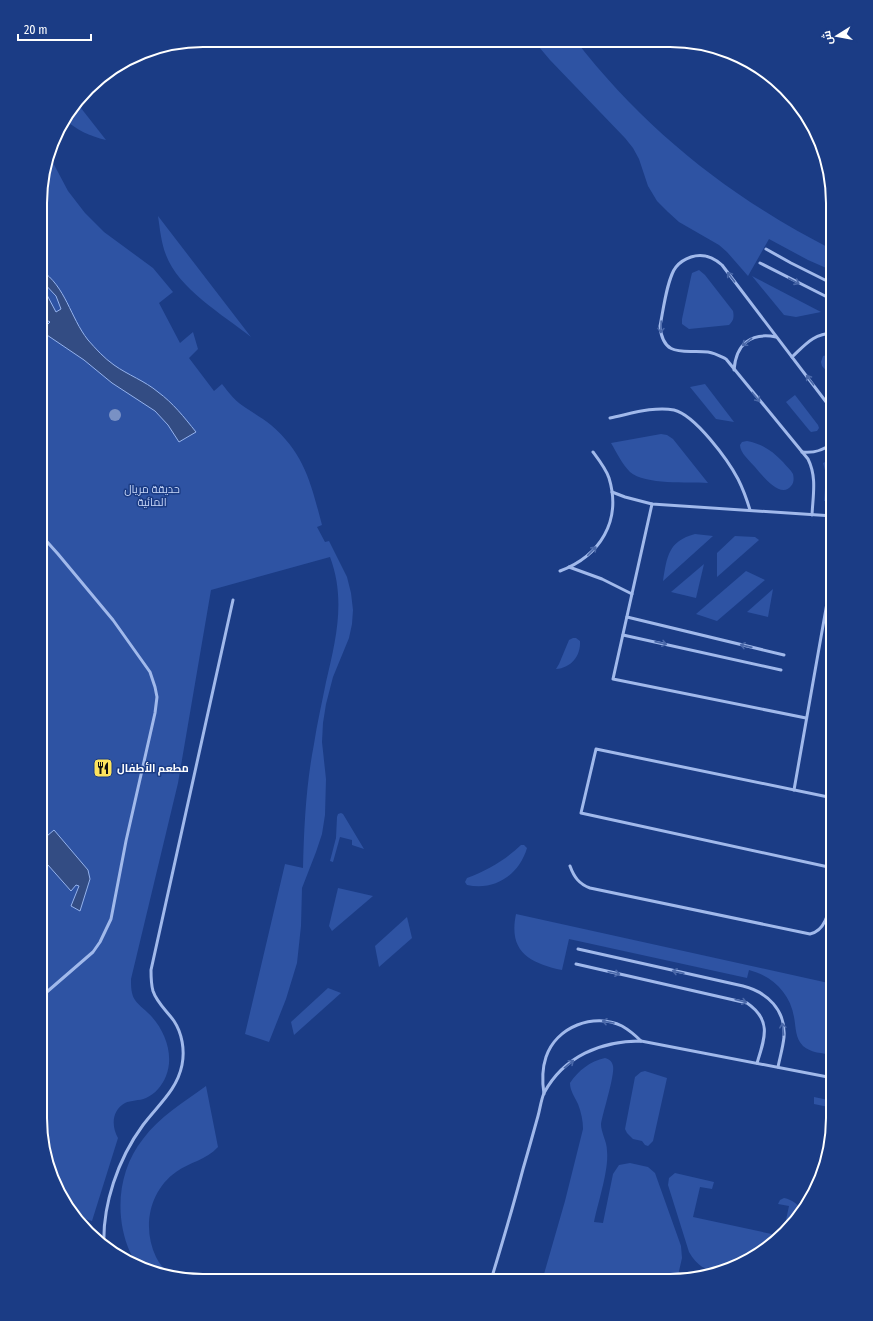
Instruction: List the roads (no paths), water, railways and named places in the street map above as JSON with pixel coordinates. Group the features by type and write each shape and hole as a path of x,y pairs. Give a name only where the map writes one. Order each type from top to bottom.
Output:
{"lane":[{"path":"766,249 790,263 826,281"},
{"path":"812,515 814,478 812,468 802,452 726,360 717,354 708,352 684,353 675,351 663,340 660,326 670,276 675,268 685,260 699,255 716,259 826,402"},
{"path":"760,262 826,296"},
{"path":"792,357 811,339 819,334 826,334"},
{"path":"734,370 735,359 739,349 746,341 756,336 766,335 776,337"},
{"path":"610,418 659,409 667,409 676,410 692,419 730,465 739,480 750,510"},
{"path":"802,452 811,453 826,447"},
{"path":"560,571 581,561 600,543 611,518 613,505 609,477 593,452"},
{"path":"612,492 652,504 826,516"},
{"path":"652,504 613,679 806,718"},
{"path":"47,542 113,620 150,672 156,687 157,697 155,713 126,841 111,919 100,942 93,952 47,992"},
{"path":"569,567 602,579 632,594"},
{"path":"104,1239 109,1202 115,1179 124,1156 143,1125 173,1089 183,1063 183,1049 180,1035 174,1022 158,1002 153,992 151,970 233,600"},
{"path":"794,790 826,608"},
{"path":"627,617 784,655"},
{"path":"623,635 781,670"},
{"path":"826,797 596,749 581,812 826,866"},
{"path":"570,866 572,874 578,881 583,886 590,888 810,934 818,931 824,926 826,918"},
{"path":"578,949 747,987 761,993 770,999 781,1015 784,1035 778,1067"},
{"path":"576,964 747,1003 761,1016 765,1026 765,1035 757,1064"},
{"path":"544,1094 542,1082 546,1056 552,1045 561,1035 571,1028 589,1022 608,1022 621,1025 632,1032 641,1041"},
{"path":"493,1274 544,1094 565,1067 578,1057 592,1049 613,1043 624,1041 641,1041 826,1077"}],"place":[{"name":"مطعم الأطفال","path":"103,768"}],"park label":[{"name":"حديقة مريال المائية","path":"152,495"}]}
